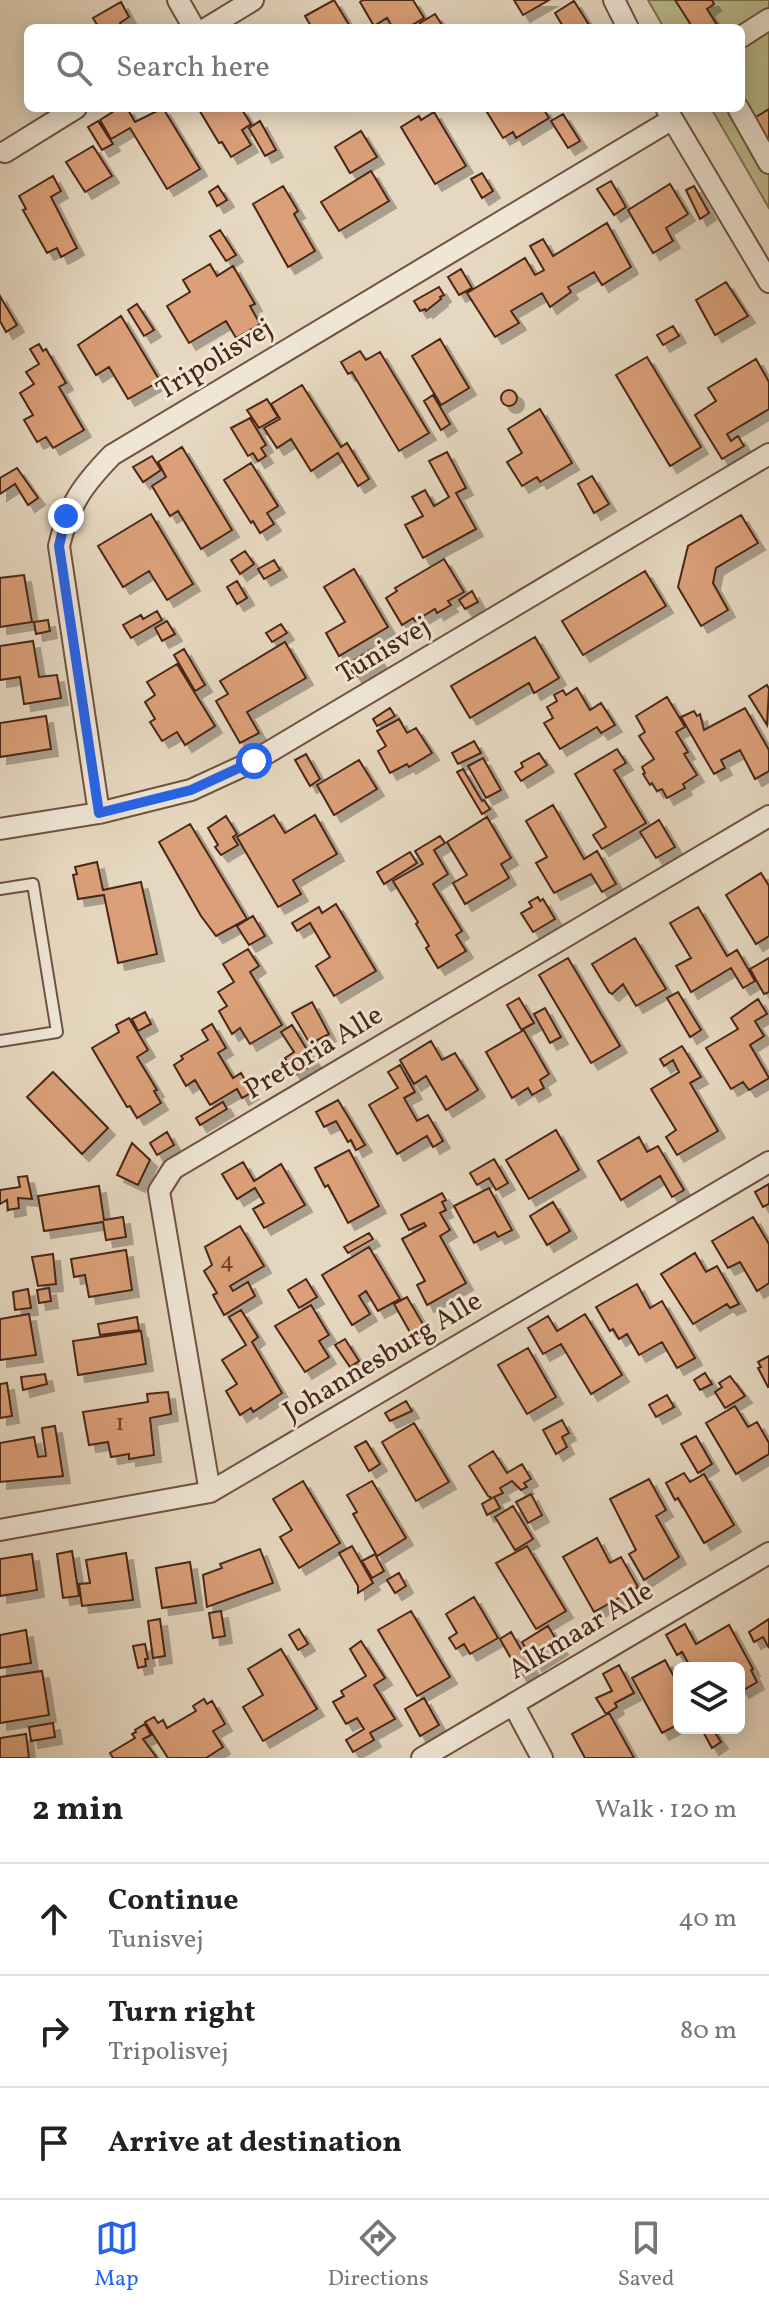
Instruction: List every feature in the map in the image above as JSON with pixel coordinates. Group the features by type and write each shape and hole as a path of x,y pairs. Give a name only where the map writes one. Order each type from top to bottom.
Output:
{"street":[{"path":"178,0 192,24"},
{"path":"214,24 253,0"},
{"path":"614,0 626,24"},
{"path":"745,34 769,19"},
{"path":"5,152 70,112"},
{"path":"740,112 769,163"},
{"path":"669,114 769,282"},
{"name":"Tripolisvej","path":"99,813 59,546 66,516 83,486 112,455 669,114"},
{"name":"Tunisvej","path":"0,829 99,813 191,790 254,761 769,454"},
{"name":"Pretoria Alle","path":"210,1492 159,1191 173,1169 769,816"},
{"name":"Johannesburg Alle","path":"0,1530 210,1492 769,1162"},
{"name":"Alkmaar Alle","path":"422,1758 769,1553"},
{"path":"513,1704 542,1758"}],"lane":[{"path":"0,889 33,884 57,1032 0,1041"}],"green space":[{"path":"648,0 769,0 769,208 713,112 745,112 745,24 662,24"}],"building":[{"path":"334,0 349,24 310,24 305,16"},
{"path":"413,0 424,18 414,24 391,24 387,18 373,24 360,2"},
{"path":"514,0 549,0 523,15"},
{"path":"675,0 712,0 714,4 707,9 716,24 690,24"},
{"path":"574,1 588,24 562,24 555,13"},
{"path":"121,2 129,17 121,24 97,24 93,18"},
{"path":"435,14 441,24 421,24"},
{"path":"769,109 769,145 751,120"},
{"path":"113,112 129,112 135,122 155,112 165,112 200,169 167,189 130,128 111,139 100,120"},
{"path":"200,112 244,112 251,124 242,130 251,145 231,157 222,142 219,143"},
{"path":"434,112 466,166 435,184 401,127 419,116 421,120"},
{"path":"487,112 545,112 549,118 516,138 513,132 503,138"},
{"path":"563,114 580,141 568,148 551,121"},
{"path":"98,121 113,144 102,150 88,127"},
{"path":"260,121 276,150 265,156 249,128"},
{"path":"361,131 377,157 350,173 335,147"},
{"path":"93,146 112,176 85,192 66,162"},
{"path":"371,171 389,201 339,231 321,202"},
{"path":"482,173 493,191 482,198 471,179"},
{"path":"53,176 61,191 51,197 77,248 61,257 57,248 47,253 23,210 26,209 19,196"},
{"path":"611,181 626,207 614,215 597,189"},
{"path":"670,184 688,214 666,228 673,241 653,253 628,210"},
{"path":"218,186 227,200 217,206 209,192"},
{"path":"283,186 298,211 294,214 315,251 288,267 253,204"},
{"path":"694,186 709,213 700,219 686,190"},
{"path":"607,223 631,267 602,285 594,272 568,287 571,292 550,307 542,293 511,311 519,323 495,337 467,293 525,258 535,275 544,270 530,246 543,239 553,256"},
{"path":"220,230 236,255 226,261 210,236"},
{"path":"210,264 217,276 233,266 255,304 250,306 260,324 236,338 226,321 189,343 167,306 190,292 183,280"},
{"path":"461,269 472,288 459,295 448,277"},
{"path":"726,282 748,316 715,335 696,300"},
{"path":"439,287 444,295 441,299 426,311 420,311 414,301"},
{"path":"0,296 17,325 6,332 0,321"},
{"path":"137,304 154,330 144,336 128,310"},
{"path":"121,316 160,381 128,399 109,367 96,375 78,345"},
{"path":"673,326 679,336 663,345 657,335"},
{"path":"440,339 469,388 441,405 412,356"},
{"path":"39,344 43,351 46,349 66,383 59,387 84,430 53,448 46,437 37,442 24,420 33,415 20,393 34,384 26,372 39,364 30,349"},
{"path":"360,351 366,360 380,352 429,433 399,451 352,372 348,374 341,362"},
{"path":"647,357 701,447 670,466 616,375"},
{"path":"756,359 769,382 769,409 727,434 731,441 738,436 744,446 722,459 695,415 716,401 708,388"},
{"path":"302,385 341,447 347,443 369,479 358,486 338,453 311,471 291,439 277,448 264,428 280,419 271,404"},
{"path":"509,390 515,392 515,404 509,406 503,404 501,398 503,392"},
{"path":"433,395 450,424 441,430 424,401"},
{"path":"267,399 278,417 259,428 247,410"},
{"path":"540,409 572,463 540,482 537,477 522,486 507,462 522,453 508,429"},
{"path":"250,418 266,445 261,448 266,456 258,461 253,453 248,456 231,428"},
{"path":"182,447 232,530 201,549 178,511 170,516 152,486 166,477 158,462"},
{"path":"447,452 466,488 456,493 476,529 423,558 405,525 423,516 412,497 425,490 434,506 449,497 429,461"},
{"path":"152,456 161,470 143,482 133,467"},
{"path":"251,463 278,506 267,513 274,524 260,533 224,480"},
{"path":"17,468 38,498 28,505 15,484 0,494 0,478"},
{"path":"592,476 609,504 594,513 578,484"},
{"path":"151,514 193,584 167,600 149,571 123,587 98,546"},
{"path":"741,515 758,543 716,568 713,583 728,610 701,626 678,587 688,546"},
{"path":"245,551 254,564 240,574 231,560"},
{"path":"444,559 464,592 448,601 451,605 437,613 435,609 402,625 386,598 397,591 395,588"},
{"path":"274,560 280,570 264,579 258,569"},
{"path":"354,569 388,627 339,656 326,633 345,622 324,587"},
{"path":"645,571 666,606 583,655 562,621"},
{"path":"24,575 32,622 0,627 0,578"},
{"path":"237,581 247,598 237,604 227,587"},
{"path":"472,591 478,602 465,609 459,600"},
{"path":"157,611 162,620 131,638 123,625"},
{"path":"48,620 50,631 36,634 34,622"},
{"path":"167,621 175,634 162,641 155,628"},
{"path":"281,624 287,633 272,642 266,633"},
{"path":"535,637 559,678 534,693 529,683 470,718 451,686"},
{"path":"33,641 39,677 57,675 61,698 24,704 20,677 0,680 0,646"},
{"path":"285,642 306,678 247,712 259,733 240,743 216,701 228,694 220,681"},
{"path":"184,649 205,685 195,691 174,655"},
{"path":"372,649 380,662 356,677 348,664"},
{"path":"177,664 215,726 185,745 177,732 162,741 150,722 155,719 145,702 155,695 147,682"},
{"path":"767,685 769,689 767,725 749,696"},
{"path":"577,688 590,710 601,703 615,725 601,733 597,727 560,749 544,723 553,718 547,707 557,701 554,695 563,690 566,695"},
{"path":"667,697 685,727 676,732 688,752 684,754 697,775 683,784 685,788 667,798 662,789 657,791 652,783 650,785 643,774 642,767 654,759 639,736 645,732 636,716"},
{"path":"390,708 395,716 377,726 373,719"},
{"path":"745,708 769,750 769,771 755,779 740,750 721,760 725,768 714,774 681,717 694,711 697,716 700,714 704,730"},
{"path":"46,716 51,749 0,757 0,723"},
{"path":"399,719 407,733 416,728 432,753 409,767 407,764 390,773 378,751 386,746 377,731"},
{"path":"474,741 481,753 458,764 452,753"},
{"path":"617,749 626,763 614,770 646,823 602,849 593,835 606,827 575,774"},
{"path":"539,753 547,765 521,781 515,772 523,767 521,763"},
{"path":"306,754 320,779 310,786 295,760"},
{"path":"483,758 501,790 486,798 468,766"},
{"path":"359,760 377,789 334,815 317,785"},
{"path":"463,769 490,809 482,814 457,772"},
{"path":"553,805 584,859 597,851 616,884 602,892 591,874 554,893 536,863 547,857 526,821"},
{"path":"274,815 285,833 315,815 337,854 293,880 301,894 278,907 237,837"},
{"path":"226,816 237,834 233,837 238,845 221,855 208,828"},
{"path":"487,817 511,858 501,864 509,878 465,904 453,883 467,875 447,842"},
{"path":"659,820 675,847 656,858 640,832"},
{"path":"190,824 247,919 216,936 201,916 159,842"},
{"path":"440,836 445,843 434,850 448,874 433,884 462,931 456,935 466,951 438,968 426,948 429,946 416,924 418,922 393,881 423,864 415,851"},
{"path":"410,852 417,863 384,884 377,872"},
{"path":"97,862 103,890 141,882 157,954 118,963 104,895 78,899 73,875 77,874 75,867"},
{"path":"761,873 769,886 769,936 756,944 726,895"},
{"path":"538,897 540,901 543,899 555,919 533,932 521,913 532,907 529,902"},
{"path":"336,904 376,971 334,996 316,966 330,957 310,923 297,931 292,923 319,907 322,913"},
{"path":"698,907 727,956 737,950 755,981 743,988 731,968 691,992 676,966 691,958 670,923"},
{"path":"253,916 265,936 249,945 237,926"},
{"path":"635,938 666,989 636,1006 623,984 612,994 609,992 592,964"},
{"path":"248,949 259,966 250,972 282,1025 250,1044 240,1028 232,1034 219,1011 227,1006 218,992 234,982 223,964"},
{"path":"568,958 620,1046 591,1063 539,975"},
{"path":"769,958 769,992 764,994 750,969"},
{"path":"678,992 701,1030 690,1037 667,998"},
{"path":"519,998 534,1023 523,1029 549,1074 540,1080 544,1088 532,1095 528,1088 512,1098 486,1052 522,1031 507,1005"},
{"path":"758,999 767,1014 755,1021 764,1036 750,1045 769,1078 749,1090 743,1082 731,1089 706,1048 738,1029 731,1018"},
{"path":"312,1002 329,1034 310,1044 292,1013"},
{"path":"545,1008 561,1037 550,1043 534,1014"},
{"path":"145,1012 151,1024 138,1031 132,1019"},
{"path":"129,1018 148,1050 137,1057 157,1090 154,1091 161,1103 137,1118 130,1106 127,1107 92,1048 119,1032 116,1025"},
{"path":"212,1024 226,1048 218,1053 233,1078 241,1073 252,1092 242,1098 237,1089 210,1105 195,1080 186,1086 174,1065 183,1059 181,1056 208,1040 202,1030"},
{"path":"292,1025 315,1063 295,1075 285,1058 294,1052 281,1032"},
{"path":"431,1041 442,1060 455,1053 478,1090 446,1110 426,1076 414,1084 400,1060"},
{"path":"682,1046 701,1077 690,1083 718,1131 677,1155 666,1137 676,1130 651,1089 679,1072 673,1060 664,1066 660,1059"},
{"path":"400,1065 415,1092 404,1098 417,1121 428,1115 443,1141 433,1147 427,1136 397,1154 369,1105 398,1088 388,1072"},
{"path":"53,1072 108,1128 82,1154 27,1097"},
{"path":"338,1100 365,1145 356,1150 336,1121 324,1127 316,1112"},
{"path":"223,1102 227,1109 200,1125 196,1118"},
{"path":"556,1130 579,1170 529,1199 506,1160"},
{"path":"167,1132 174,1145 157,1155 150,1143"},
{"path":"639,1137 647,1152 658,1146 684,1190 672,1197 660,1176 621,1200 598,1161"},
{"path":"132,1143 150,1160 138,1185 117,1175"},
{"path":"349,1150 379,1206 348,1223 328,1185 325,1187 315,1168"},
{"path":"494,1159 508,1183 496,1190 489,1178 477,1185 470,1173"},
{"path":"243,1162 254,1181 281,1164 305,1205 264,1228 253,1209 264,1203 255,1188 237,1199 222,1174"},
{"path":"27,1176 32,1199 18,1198 19,1208 8,1210 7,1200 0,1204 0,1190 20,1187 18,1177"},
{"path":"769,1184 769,1204 763,1207 755,1192"},
{"path":"99,1186 104,1220 123,1217 126,1237 106,1240 103,1222 44,1231 38,1196"},
{"path":"489,1188 512,1230 498,1237 495,1232 474,1243 454,1206"},
{"path":"442,1193 446,1210 440,1213 450,1230 440,1236 466,1283 427,1305 417,1285 425,1281 402,1239 426,1226 424,1223 409,1230 401,1215"},
{"path":"553,1202 570,1231 547,1245 530,1216"},
{"path":"753,1217 769,1244 769,1283 757,1291 740,1262 728,1268 712,1241"},
{"path":"240,1226 264,1266 230,1286 233,1291 248,1282 255,1296 224,1315 213,1295 217,1293 204,1271 212,1265 205,1247"},
{"path":"369,1233 373,1239 348,1253 344,1247"},
{"path":"369,1247 400,1299 378,1311 366,1291 359,1296 370,1314 352,1325 322,1275"},
{"path":"126,1250 132,1290 89,1297 85,1275 74,1277 71,1259"},
{"path":"695,1253 706,1272 717,1266 739,1304 730,1308 727,1304 693,1324 661,1274"},
{"path":"53,1254 56,1284 38,1286 32,1257"},
{"path":"306,1279 317,1297 299,1308 288,1290"},
{"path":"637,1284 650,1308 662,1301 695,1358 677,1368 662,1342 639,1355 627,1334 619,1339 613,1329 610,1331 596,1307"},
{"path":"49,1288 51,1301 39,1303 37,1290"},
{"path":"28,1289 31,1308 15,1310 13,1292"},
{"path":"407,1297 424,1326 411,1334 394,1304"},
{"path":"311,1305 329,1335 319,1341 329,1357 305,1372 275,1326"},
{"path":"241,1310 258,1337 252,1342 282,1393 253,1412 251,1408 240,1415 226,1391 237,1384 222,1360 246,1345 229,1317"},
{"path":"29,1314 36,1355 0,1360 0,1319"},
{"path":"585,1314 622,1375 591,1394 561,1344 543,1354 528,1328 548,1316 557,1331"},
{"path":"137,1317 139,1330 100,1335 98,1324"},
{"path":"141,1331 146,1364 78,1375 73,1341"},
{"path":"345,1339 359,1361 350,1367 335,1345"},
{"path":"528,1348 556,1397 527,1414 498,1365"},
{"path":"769,1356 769,1387 768,1387 758,1362"},
{"path":"705,1373 712,1384 700,1390 694,1380"},
{"path":"45,1374 47,1384 23,1390 21,1377"},
{"path":"730,1376 745,1396 725,1408 715,1392 722,1387 719,1383"},
{"path":"7,1383 12,1416 0,1418 0,1384"},
{"path":"168,1392 171,1414 150,1418 154,1455 129,1459 129,1454 111,1457 108,1442 89,1445 83,1412 148,1402 147,1394"},
{"path":"667,1395 674,1407 656,1417 649,1405"},
{"path":"406,1401 412,1411 390,1421 385,1413"},
{"path":"735,1406 748,1427 757,1422 769,1443 769,1454 736,1474 706,1423"},
{"path":"562,1420 569,1433 562,1437 567,1447 556,1454 543,1430"},
{"path":"414,1423 449,1482 416,1501 382,1442"},
{"path":"55,1426 63,1476 0,1482 0,1443 34,1437 38,1457 46,1456 42,1428"},
{"path":"696,1436 712,1464 698,1473 681,1444"},
{"path":"366,1441 380,1464 369,1471 355,1447"},
{"path":"493,1451 507,1473 522,1464 531,1479 524,1483 527,1487 521,1490 512,1481 500,1488 503,1493 494,1497 500,1508 487,1515 482,1504 492,1498 469,1466"},
{"path":"684,1473 690,1482 704,1474 734,1525 704,1543 666,1483"},
{"path":"649,1479 666,1510 656,1516 679,1557 644,1580 629,1554 636,1550 610,1499"},
{"path":"303,1481 340,1543 299,1568 280,1537 292,1530 273,1499"},
{"path":"372,1481 406,1538 377,1556 353,1514 357,1512 347,1495"},
{"path":"531,1494 542,1515 528,1523 516,1502"},
{"path":"513,1506 533,1539 515,1550 495,1517"},
{"path":"597,1538 610,1563 621,1557 638,1587 594,1612 563,1557"},
{"path":"352,1546 373,1583 358,1593 358,1586 339,1553"},
{"path":"527,1546 566,1611 536,1629 496,1563"},
{"path":"260,1549 273,1583 207,1607 203,1575 222,1568 220,1564"},
{"path":"72,1551 79,1596 63,1598 57,1554"},
{"path":"126,1553 133,1600 82,1606 79,1584 90,1583 86,1560"},
{"path":"32,1554 37,1590 0,1596 0,1559"},
{"path":"375,1554 384,1571 372,1578 362,1561"},
{"path":"190,1562 196,1603 162,1608 156,1568"},
{"path":"399,1573 406,1586 395,1593 387,1580"},
{"path":"474,1597 498,1638 470,1654 464,1644 456,1649 449,1638 457,1633 446,1614"},
{"path":"221,1611 225,1636 213,1638 209,1613"},
{"path":"411,1611 450,1677 417,1696 378,1630"},
{"path":"160,1619 165,1656 153,1658 148,1621"},
{"path":"769,1619 769,1648 763,1637 754,1642 749,1632"},
{"path":"685,1624 696,1644 729,1625 757,1682 745,1689 745,1662 688,1662 682,1652 677,1655 666,1635"},
{"path":"548,1626 561,1648 535,1664 522,1642"},
{"path":"299,1629 308,1644 298,1650 289,1635"},
{"path":"26,1630 31,1663 0,1668 0,1635"},
{"path":"511,1632 533,1670 521,1676 500,1639"},
{"path":"361,1641 385,1678 374,1685 395,1719 370,1733 374,1740 353,1752 346,1740 364,1729 357,1718 346,1724 333,1702 344,1696 341,1691 366,1676 350,1649"},
{"path":"145,1644 146,1666 138,1668 133,1646"},
{"path":"281,1649 317,1709 263,1741 243,1707 263,1695 248,1669"},
{"path":"665,1660 673,1675 673,1727 662,1733 632,1678"},
{"path":"619,1665 634,1693 615,1703 617,1707 606,1714 596,1698 612,1691 603,1674"},
{"path":"42,1671 49,1715 0,1723 0,1677"},
{"path":"424,1698 439,1725 420,1736 405,1709"},
{"path":"204,1699 207,1704 212,1701 225,1724 213,1731 223,1747 206,1758 168,1758 145,1722 154,1717 158,1723 163,1720 167,1728 196,1711 193,1706"},
{"path":"609,1713 634,1758 585,1758 572,1734"},
{"path":"53,1723 55,1737 31,1741 29,1727"},
{"path":"145,1724 151,1735 143,1739 157,1758 113,1758 110,1753 135,1738 132,1734"},
{"path":"26,1734 29,1758 0,1758 0,1738"},
{"path":"704,1734 716,1734 721,1742 712,1748"}],"route":[{"path":"66,516 59,546 99,813 191,790 254,761"}]}
